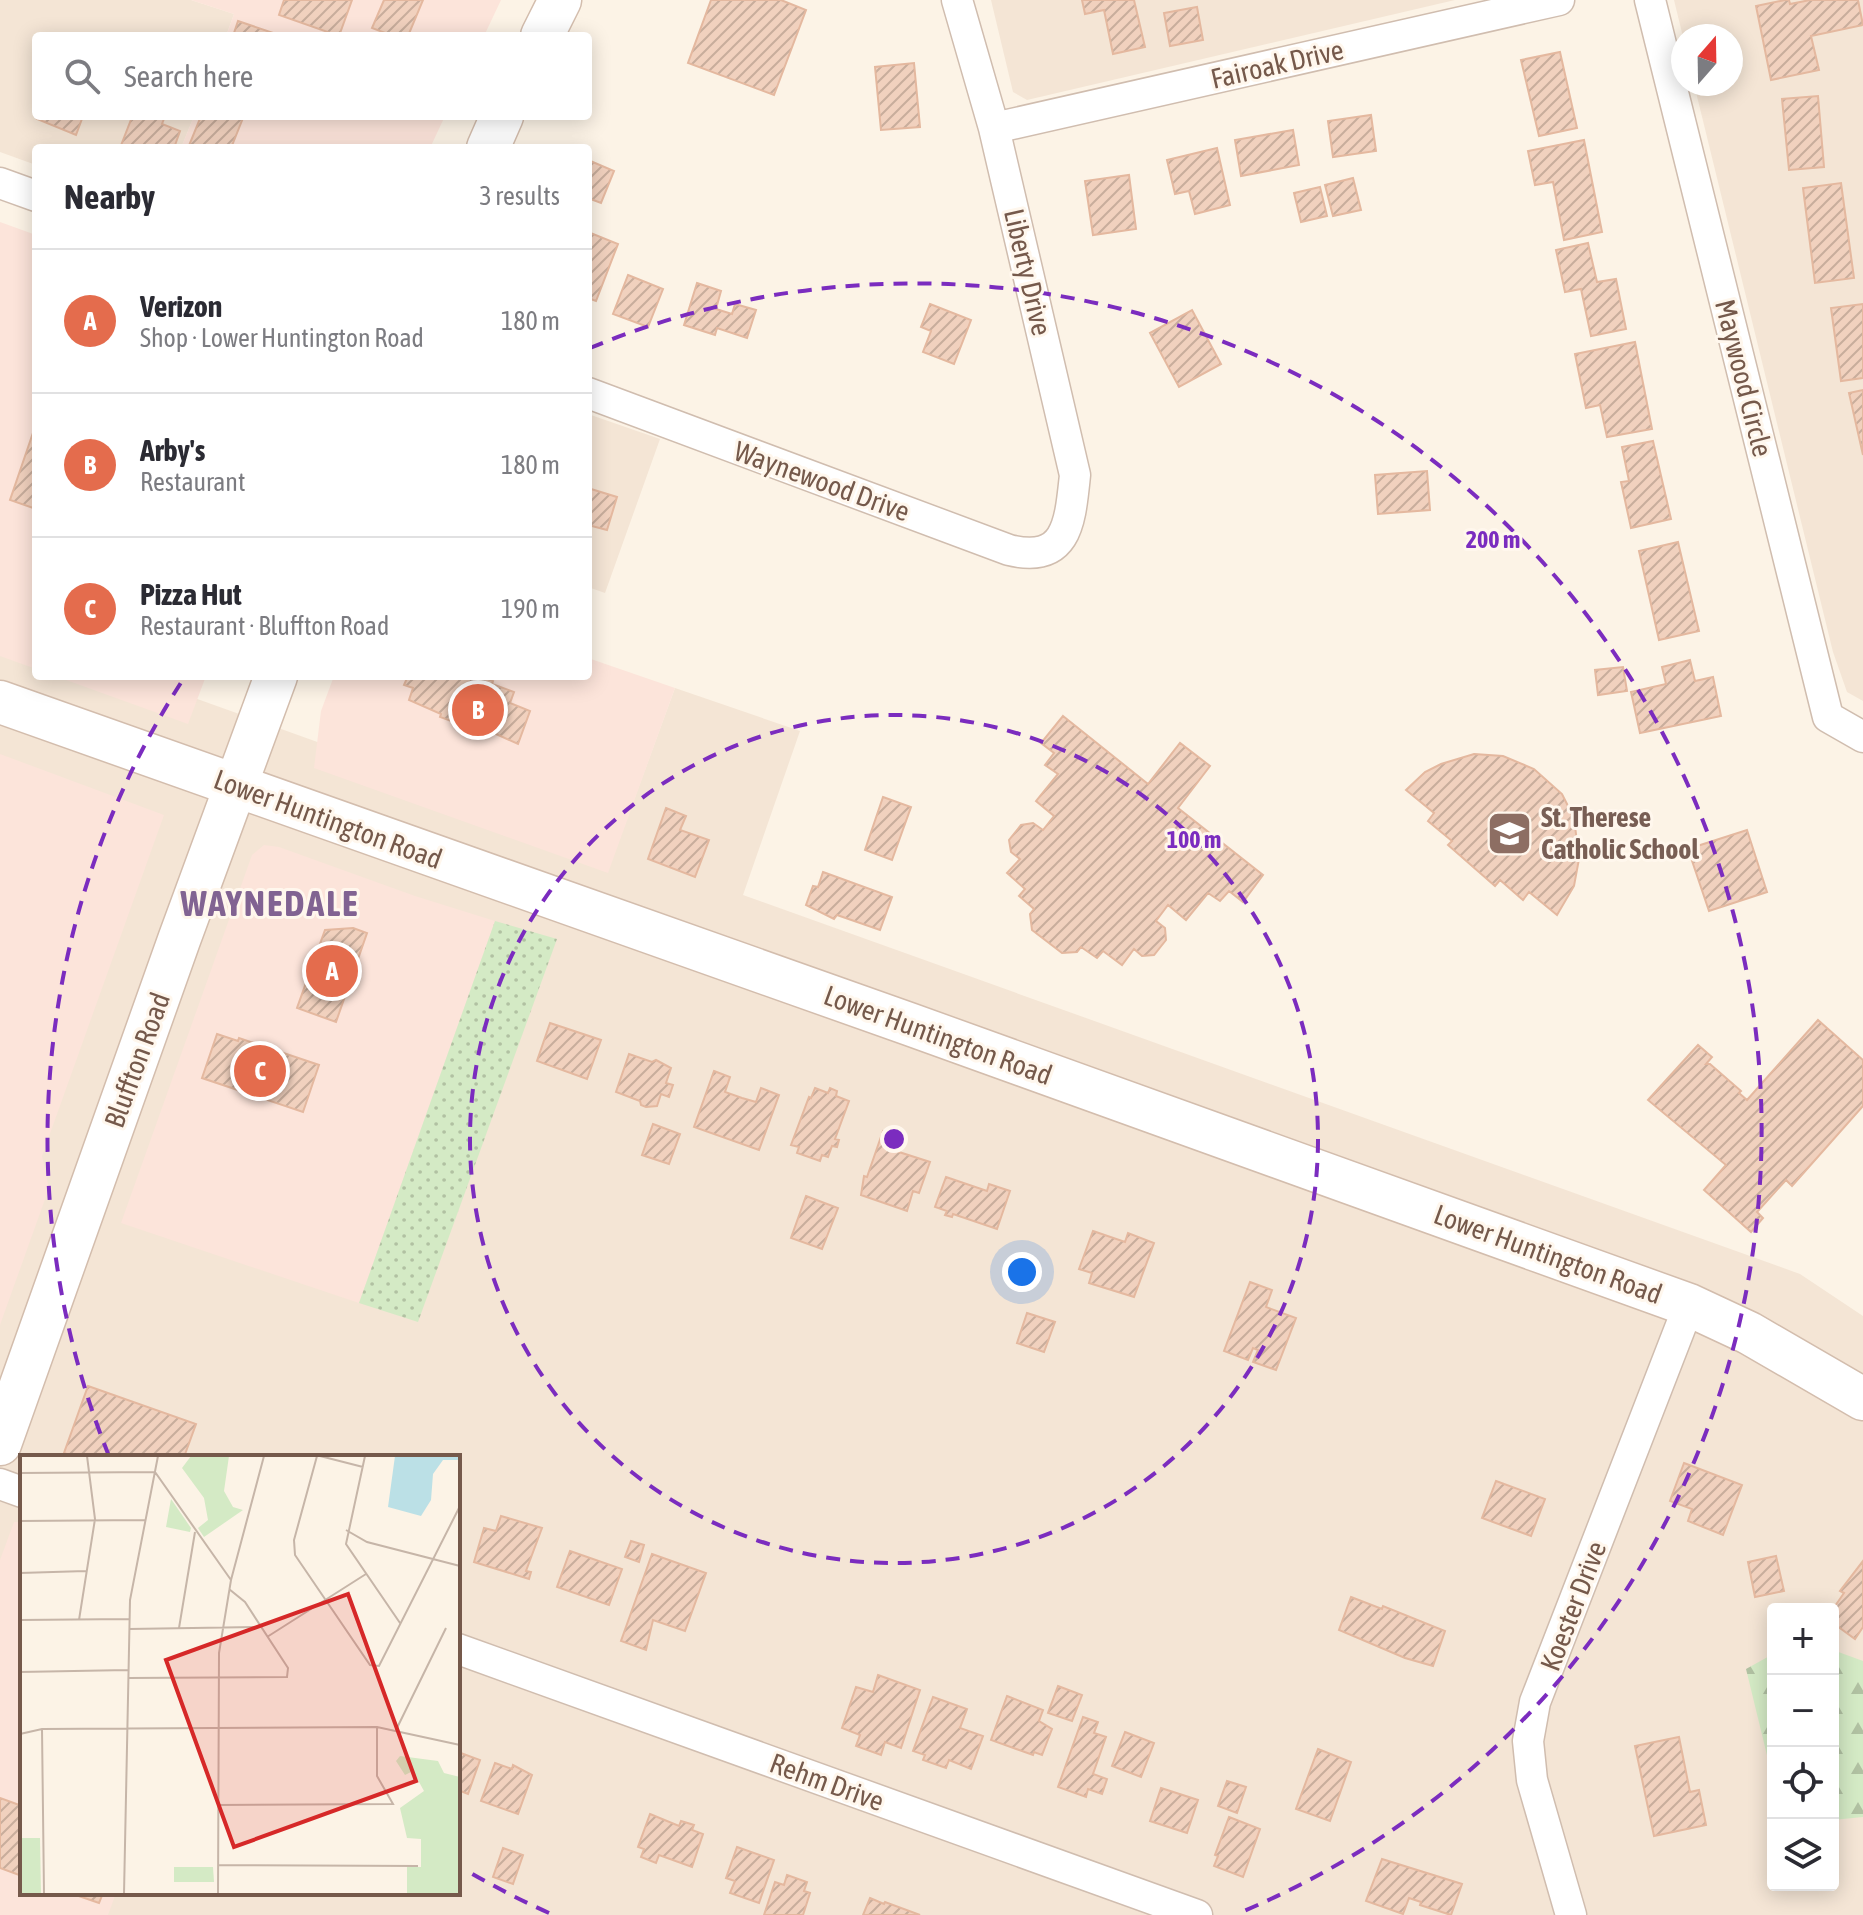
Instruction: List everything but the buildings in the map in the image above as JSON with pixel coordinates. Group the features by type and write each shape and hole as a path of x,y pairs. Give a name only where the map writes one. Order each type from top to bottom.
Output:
{"main road":[{"path":"544,32 560,0"},
{"path":"490,144 500,120"},
{"name":"Bluffton Road","path":"0,1444 275,680"},
{"name":"Lower Huntington Road","path":"0,702 1689,1305 1749,1333 1860,1393"}],"street":[{"name":"Fairoak Drive","path":"994,128 1559,0"},
{"name":"Maywood Circle","path":"1650,0 1828,717 1863,737"},
{"name":"Liberty Drive","path":"951,2 994,128 1075,475 1072,506 1057,545"},
{"path":"0,183 32,195"},
{"name":"Waynewood Drive","path":"592,394 1009,550 1026,554 1044,552 1057,545"},
{"name":"Koester Drive","path":"1571,1915 1532,1780 1528,1741 1535,1702 1689,1305"},
{"path":"0,1484 20,1491"},
{"name":"Rehm Drive","path":"460,1650 1197,1915"}],"shaded area":[{"path":"0,0 191,0 234,14 227,32 32,32 32,120 192,120 183,144 32,144 32,164 0,152"},
{"path":"191,0 501,0 486,32 227,32 234,14"},
{"path":"991,0 1455,0 1027,100 1013,92"},
{"path":"1674,0 1863,0 1863,701 1847,692 1833,652 1697,96 1743,96 1743,24 1680,24"},
{"path":"192,120 443,120 432,144 183,144"},
{"path":"0,222 32,234 32,668 0,656"},
{"path":"592,415 660,439 605,593 592,588"},
{"path":"0,628 32,640 32,680 144,680 616,849 675,688 800,731 743,895 1800,1274 1863,1316 1863,1915 0,1915"},
{"path":"592,659 675,688 608,873 314,768 321,711 333,680 592,680"},
{"path":"66,680 204,680 188,724"},
{"path":"0,754 164,815 42,1156 49,1188 0,1325"},
{"path":"264,845 279,847 495,921 359,1303 121,1223 252,855"},
{"path":"14,1522 20,1522 20,1895 115,1895 108,1915 0,1915 0,1560"}],"green space":[{"path":"495,921 557,939 418,1322 359,1303"},
{"path":"1839,1652 1863,1661 1863,1817 1839,1819"},
{"path":"1767,1657 1767,1755 1746,1669"}],"place":[{"name":"Arby's","path":"478,710"},
{"name":"St. Therese Catholic School","path":"1510,833"},
{"name":"Verizon","path":"332,971"},
{"name":"Pizza Hut","path":"260,1071"}],"district":[{"name":"WAYNEDALE","path":"270,903"}]}
